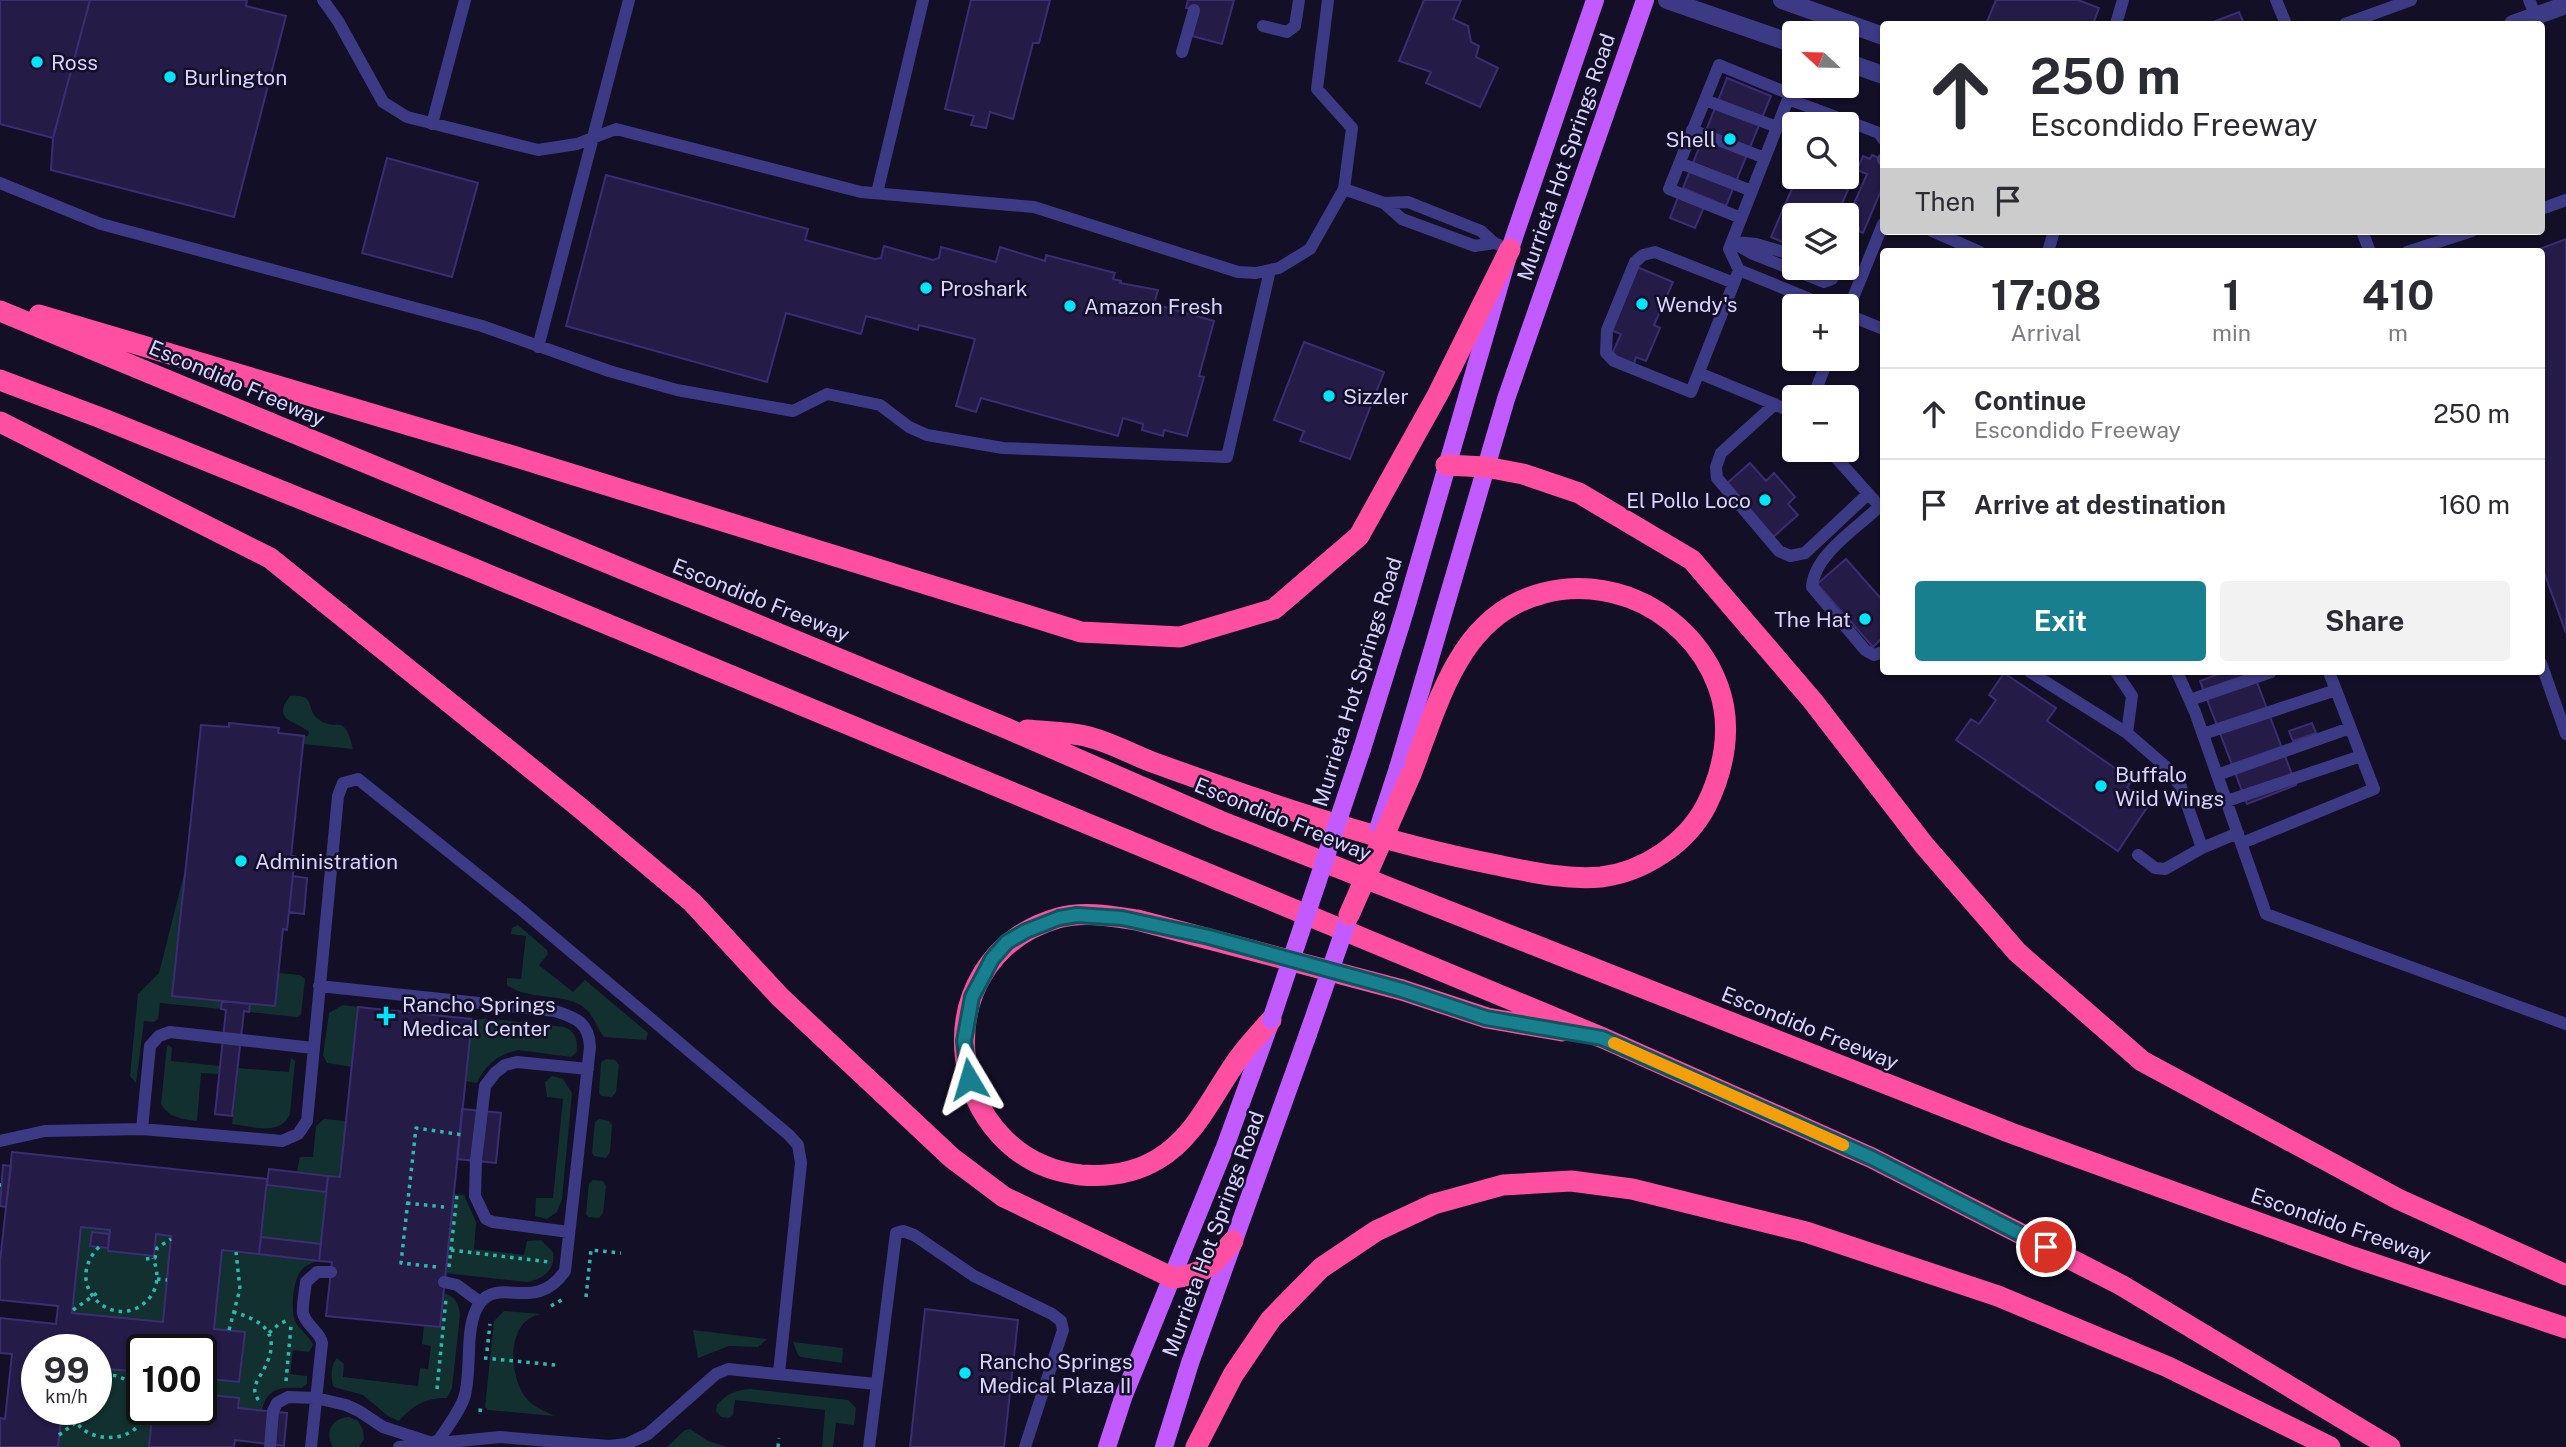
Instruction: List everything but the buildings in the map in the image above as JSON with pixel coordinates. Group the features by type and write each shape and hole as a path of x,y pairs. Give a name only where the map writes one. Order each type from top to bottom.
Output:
{"highway":[{"path":"0,303 513,456 1081,632 1180,637 1274,609 1359,536 1438,394 1502,246"},
{"name":"Escondido Freeway","path":"0,311 1006,729 1220,821 2011,1133 2353,1256 2566,1328"},
{"path":"0,380 460,562 1602,1038 1872,1158 2109,1279 2390,1447"},
{"path":"0,422 270,558 579,807 692,902 780,997 952,1158 1004,1197 1173,1278 1193,1275 1212,1266 1233,1241"},
{"path":"1446,465 1486,467 1523,474 1579,493 1692,560 1812,700 1924,845 2017,952 2142,1061 2398,1199 2566,1275"},
{"path":"1006,729 1086,736 1153,762 1320,819 1466,859 1560,876 1602,877 1649,862 1690,831 1703,812 1722,765 1726,739 1720,690 1705,658 1673,622 1652,608 1618,594 1593,590 1556,590 1518,601 1500,613 1468,644 1451,671 1404,771 1349,915"},
{"path":"1271,1020 1235,1062 1189,1133 1159,1159 1137,1169 1112,1175 1066,1173 1025,1155 1003,1138 979,1103 969,1079 965,1057 966,1021 972,997 992,959 1007,942 1026,931 1059,918 1077,915 1107,915 1149,923 1402,990 1486,1018 1602,1038"},
{"path":"1196,1447 1233,1375 1271,1319 1321,1268 1376,1230 1434,1204 1503,1185 1571,1181 1632,1189 1806,1232 1998,1296 2168,1367 2330,1447"}],"main road":[{"name":"Murrieta Hot Springs Road","path":"1107,1447 1124,1395 1225,1147 1271,1020 1362,749 1405,611 1446,465 1502,246 1595,0"},
{"name":"Murrieta Hot Springs Road","path":"1404,771 1506,398 1645,0"},
{"name":"Murrieta Hot Springs Road","path":"1164,1447 1190,1363 1349,915"}],"street":[{"path":"1667,0 1782,40"},
{"path":"1782,0 1880,35"},
{"path":"2517,21 2533,8 2566,5"},
{"path":"1859,67 1880,74"}],"lane":[{"path":"323,0 338,21 383,102 407,117 538,150 577,144 616,129 862,192 1034,207 1238,272 1256,273 1279,268 1310,249 1344,189 1352,128 1317,89 1328,0"},
{"path":"432,124 465,0"},
{"path":"538,346 629,0"},
{"path":"877,193 923,0"},
{"path":"1262,26 1287,32 1295,26 1299,0"},
{"path":"2117,21 2123,0"},
{"path":"2276,0 2285,21"},
{"path":"2353,21 2411,0"},
{"path":"1182,52 1194,10"},
{"path":"1741,218 1669,189 1719,65 1782,89"},
{"path":"1788,98 1729,249 1737,276 1691,392 1614,362 1606,354 1607,330 1635,262 1643,255 1654,252 1737,276 1791,294"},
{"path":"1803,98 1880,134"},
{"path":"1704,100 1777,127"},
{"path":"1692,130 1765,158"},
{"path":"1680,163 1752,191"},
{"path":"0,183 101,224 482,326 609,371 677,390 793,411 827,394 880,405 909,427 927,435 1003,448 1227,457 1270,270"},
{"path":"1344,189 1384,203 1402,219 1475,246 1502,246"},
{"path":"2545,208 2566,201"},
{"path":"1854,294 1880,231"},
{"path":"1941,235 1971,248"},
{"path":"2419,248 2460,235"},
{"path":"1732,242 1756,244 1782,252"},
{"path":"1732,242 1782,265"},
{"path":"1859,319 1880,328"},
{"path":"1699,373 1782,408"},
{"path":"1775,404 1721,453 1716,467 1717,478 1780,551 1790,556 1805,552 1868,494"},
{"path":"1840,462 1880,508"},
{"path":"1880,510 1819,562 1812,575 1812,587 1865,650 1874,655 1880,653"},
{"path":"2545,673 2563,718 2566,734"},
{"path":"2035,675 2127,733 2165,766 2181,787 2202,848"},
{"path":"2118,675 2132,696 2127,733"},
{"path":"2178,675 2203,734 2266,914 2566,1024"},
{"path":"2190,700 2262,675"},
{"path":"2138,855 2155,868 2165,869 2202,848 2240,838 2374,789 2330,675"},
{"path":"2203,734 2336,690"},
{"path":"2217,775 2350,728"},
{"path":"2227,801 2361,756"},
{"path":"0,1141 45,1131 142,1129 282,1140 298,1134 307,1121 338,796 343,783 358,779 539,924 798,1145 801,1163 779,1373"},
{"path":"319,986 555,1011 571,1016 583,1024 590,1035 565,1271 557,1282 546,1290 534,1293 500,1292 488,1295 480,1302 475,1313 464,1399 437,1445"},
{"path":"142,1129 150,1046 159,1036 170,1032 313,1048"},
{"path":"569,1232 486,1219 475,1196 475,1160 485,1086 495,1073 505,1065 517,1062 588,1069"},
{"path":"869,1447 896,1233 903,1231 914,1235 974,1276 1052,1314 1060,1321 1063,1330 1025,1447"},
{"path":"311,1447 322,1343 321,1337 297,1315 310,1276 317,1272 331,1272"},
{"path":"447,1278 480,1302"},
{"path":"399,1447 500,1437 548,1444 616,1446 640,1443 716,1374 728,1369 739,1368 876,1384"},
{"path":"270,1447 276,1402 288,1397 316,1398 346,1405 359,1410 383,1427 437,1445"}],"path":[{"path":"447,1278 401,1263 416,1128 463,1134 462,1147"},
{"path":"437,1389 458,1185"},
{"path":"408,1203 444,1207"},
{"path":"146,1259 157,1255 158,1248 171,1239"},
{"path":"99,1247 90,1258 86,1272 87,1286 98,1303 111,1310 131,1310 149,1298 157,1279 153,1258"},
{"path":"451,1250 589,1266"},
{"path":"586,1297 591,1250 621,1253"},
{"path":"229,1330 240,1289 236,1252"},
{"path":"157,1279 167,1280"},
{"path":"73,1310 100,1292"},
{"path":"549,1307 568,1296"},
{"path":"233,1312 256,1320 269,1333 271,1341 268,1361 255,1382 254,1389 260,1403"},
{"path":"269,1333 279,1324 297,1315"},
{"path":"285,1383 297,1315"},
{"path":"485,1369 492,1315"},
{"path":"440,1353 555,1365"},
{"path":"480,1412 481,1403"},
{"path":"59,1434 72,1425"},
{"path":"76,1425 85,1438"},
{"path":"131,1438 140,1425"},
{"path":"778,1447 779,1438"}],"green space":[{"path":"290,696 307,699 314,715 325,723 343,726 353,749 303,744 304,736 308,736 309,732 284,715 283,710"},
{"path":"186,866 172,995 222,1001 221,1009 160,1003 158,1019 154,1022 144,1021 136,1083 130,1076 138,994 159,973"},
{"path":"518,925 547,950 548,954 539,965 573,992 585,980 648,1033 646,1040 604,1037 582,1006 564,999 525,993 507,985 507,978 521,979 526,936 511,934 512,928"},
{"path":"278,973 300,975 305,979 301,1015 297,1017 249,1012 250,1004 275,1006"},
{"path":"343,1005 358,1007 352,1067 327,1063 323,1055 329,1013"},
{"path":"472,1019 564,1027 575,1036 577,1052 571,1057 518,1050 493,1061 477,1083 465,1081"},
{"path":"169,1045 172,1048 171,1061 220,1066 219,1074 201,1073 197,1121 172,1115 161,1104"},
{"path":"291,1058 295,1061 290,1114 285,1121 273,1128 232,1124 238,1068 289,1072"},
{"path":"606,1059 615,1060 619,1065 616,1092 612,1097 601,1096 599,1093 601,1062"},
{"path":"552,1076 563,1079 572,1093 562,1199 557,1212 547,1219 535,1216 536,1198 553,1198 563,1099 547,1097 545,1082"},
{"path":"324,1119 346,1121 340,1177 297,1172 300,1157 313,1157 316,1126"},
{"path":"599,1119 609,1121 612,1125 610,1152 606,1158 594,1156 592,1153 595,1122"},
{"path":"593,1180 603,1181 606,1186 603,1213 599,1218 588,1217 586,1214 589,1183"},
{"path":"267,1185 326,1192 321,1244 261,1237"},
{"path":"453,1194 464,1195 476,1222 474,1249 524,1255 527,1241 541,1240 553,1252 552,1264 547,1273 527,1282 445,1273"},
{"path":"81,1227 110,1230 108,1251 154,1256 156,1234 171,1236 163,1322 72,1313"},
{"path":"222,1250 319,1261 300,1272 293,1297 296,1323 313,1345 309,1352 293,1350 290,1374 307,1376 307,1384 302,1388 276,1390 264,1402 262,1410 238,1408 239,1398 217,1396 217,1379 240,1381 245,1332 214,1329"},
{"path":"443,1293 456,1301 460,1315 452,1388 447,1398 420,1404 399,1421 388,1416 363,1395 334,1387 332,1372 337,1358 344,1364 343,1377 418,1386 420,1368 428,1369 431,1346 422,1344 424,1326 440,1327"},
{"path":"504,1311 541,1314 530,1318 521,1326 516,1337 514,1363 520,1388 526,1398 554,1416 488,1410 485,1407 494,1321"},
{"path":"693,1330 767,1339 758,1347 729,1346 698,1358"},
{"path":"793,1342 843,1348 842,1363 801,1357"},
{"path":"112,1369 126,1371 126,1425 151,1425 149,1447 58,1447 60,1425 112,1425"},
{"path":"750,1389 848,1400 856,1408 854,1425 836,1423 833,1447 822,1447 825,1410 735,1400 733,1415 729,1418 721,1417 716,1411 717,1405 728,1395"},
{"path":"349,1417 358,1421 364,1439 359,1447 333,1447 329,1436 331,1427 338,1420"},
{"path":"690,1429 708,1441 727,1447 667,1447 685,1430"}],"slow traffic":[{"path":"1614,1043 1843,1145"}],"place":[{"name":"Ross","path":"37,62"},
{"name":"Burlington","path":"170,77"},
{"name":"Shell","path":"1730,139"},
{"name":"Proshark","path":"926,288"},
{"name":"Wendy's","path":"1642,304"},
{"name":"Amazon Fresh","path":"1070,306"},
{"name":"Sizzler","path":"1329,396"},
{"name":"El Pollo Loco","path":"1765,500"},
{"name":"The Hat","path":"1865,619"},
{"name":"Buffalo Wild Wings","path":"2101,786"},
{"name":"Administration","path":"241,861"},
{"name":"Rancho Springs Medical Center","path":"386,1016"},
{"name":"Rancho Springs Medical Plaza II","path":"965,1373"}],"route":[{"path":"969,1079 964,1041 966,1021 979,979 992,959 1007,942 1059,918 1107,915 1209,937 1402,990 1486,1018 1602,1038 1872,1158 2046,1247"}]}
